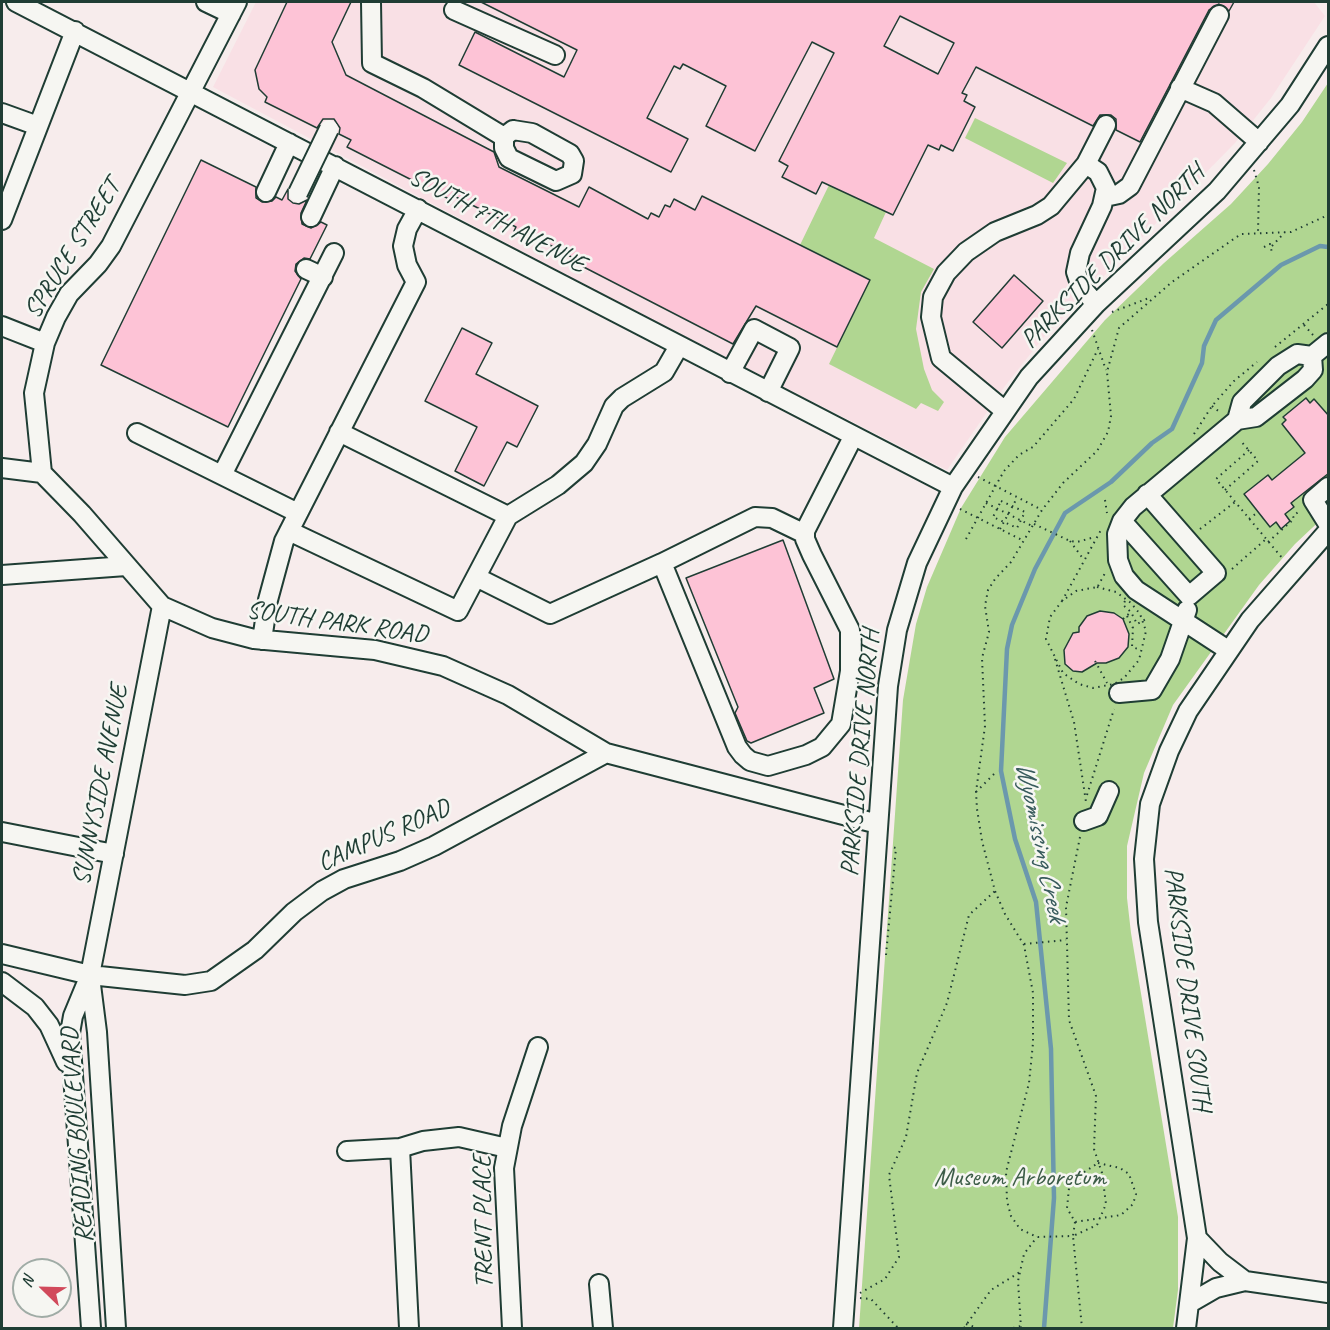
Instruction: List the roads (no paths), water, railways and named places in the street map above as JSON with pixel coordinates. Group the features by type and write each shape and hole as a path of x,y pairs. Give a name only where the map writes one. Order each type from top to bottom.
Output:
{"street":[{"name":"SOUTH 7TH AVENUE","path":"16,2 953,487"},
{"path":"206,2 234,8"},
{"path":"371,2 372,63 423,88 504,136"},
{"name":"SPRUCE STREET","path":"42,472 34,393 45,343 64,302 111,246 234,8"},
{"path":"454,10 532,39 555,55"},
{"path":"1105,197 1119,194 1130,186 1219,15"},
{"path":"2,220 75,31"},
{"name":"PARKSIDE DRIVE NORTH","path":"837,1328 845,1294 888,686 897,630 917,563 953,487 1029,377 1087,325 1217,191 1290,105 1329,45"},
{"path":"1180,88 1214,103 1259,142"},
{"path":"2,113 38,126"},
{"path":"1005,411 941,358 931,317 933,297 946,273 966,252 995,232 1037,215 1051,206 1086,164 1106,125"},
{"path":"298,193 329,129"},
{"path":"266,192 289,143"},
{"path":"1086,164 1098,172 1106,188 1105,197 1080,253 1076,272 1081,287 1101,310"},
{"path":"311,217 335,166"},
{"path":"262,640 274,577 289,531 416,282 407,265 403,246 407,230 418,209"},
{"path":"222,475 334,254"},
{"path":"306,269 323,277"},
{"path":"2,326 45,343"},
{"path":"730,373 754,329 790,348 768,392"},
{"path":"1237,420 1242,402 1278,366 1297,354 1312,356 1329,343"},
{"path":"289,531 458,611 508,516 558,485 584,463 597,444 614,406 622,398 664,372 679,346"},
{"path":"1115,520 1237,420 1256,417 1305,379 1312,370 1312,356"},
{"path":"339,432 508,516"},
{"path":"137,433 298,513"},
{"path":"662,563 737,747 750,761 768,766 822,747 842,724 850,670 850,630 812,555 805,534 853,437"},
{"path":"2,468 42,472"},
{"name":"SOUTH PARK ROAD","path":"42,472 162,606 212,628 262,640 375,650 443,666 508,695 606,753 878,824"},
{"path":"1329,487 1312,500 1329,524"},
{"path":"1117,685 1152,690 1170,659 1186,621 1190,596 1216,573 1147,494"},
{"path":"476,577 550,614 662,563 755,517 772,519 805,534"},
{"path":"1115,520 1190,596"},
{"path":"1115,520 1116,546 1124,576 1136,590 1228,650"},
{"name":"PARKSIDE DRIVE SOUTH","path":"1186,1329 1197,1238 1148,922 1144,859 1150,804 1169,751 1188,711 1228,650 1292,570 1329,531"},
{"path":"2,575 126,566"},
{"name":"SUNNYSIDE AVENUE","path":"90,975 162,606"},
{"name":"CAMPUS ROAD","path":"90,975 185,985 211,981 255,950 294,912 322,891 344,879 400,861 434,846 606,753"},
{"path":"1084,821 1098,816 1109,791"},
{"path":"2,832 114,854"},
{"path":"2,954 90,975"},
{"name":"READING BOULEVARD","path":"90,975 73,1016 70,1033 91,1329"},
{"name":"READING BOULEVARD","path":"90,975 97,1032 116,1329"},
{"name":"READING BOULEVARD","path":"2,982 35,1007 50,1025 69,1068 74,1096"},
{"name":"TRENT PLACE","path":"512,1329 504,1184 507,1148 538,1047"},
{"path":"347,1150 400,1148 423,1141 459,1137 507,1148"},
{"path":"400,1148 409,1329"},
{"path":"84,1231 110,1229"},
{"path":"1197,1238 1220,1262 1245,1281"},
{"path":"1190,1303 1216,1288 1245,1281 1329,1293"},
{"path":"599,1284 603,1329"}],"waterway":[{"name":"Wyomissing Creek","path":"1044,1328 1054,1198 1051,1049 1036,902 1015,839 1001,771 1007,649 1012,625 1035,569 1065,513 1111,482 1152,443 1172,429 1202,363 1204,346 1216,320 1281,265 1320,246 1328,247"}],"park label":[{"name":"Museum Arboretum","path":"1020,1178"}]}
